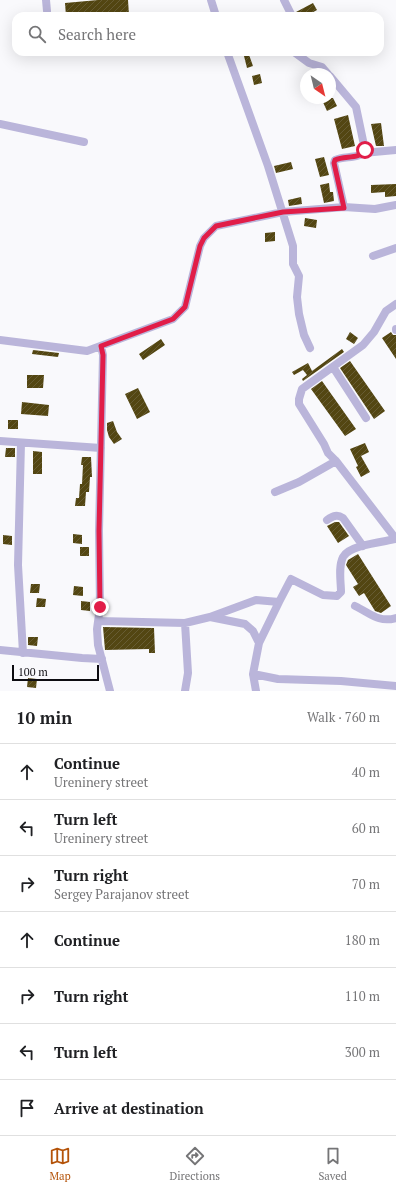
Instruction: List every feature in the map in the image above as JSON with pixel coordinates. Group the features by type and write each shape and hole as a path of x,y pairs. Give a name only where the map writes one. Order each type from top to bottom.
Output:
{"street":[{"path":"46,0 47,11"},
{"path":"211,0 215,12"},
{"path":"284,0 290,12"},
{"path":"228,56 268,166 293,246 293,264 299,276 297,297 299,314 304,336 310,348"},
{"path":"299,56 309,63 323,68"},
{"path":"336,83 356,107 365,150 363,153"},
{"path":"0,124 84,142"},
{"path":"344,208 334,163 335,160 339,158 359,156 363,153 396,150"},
{"path":"0,340 87,351 173,319 185,307 200,246 204,238 216,226 283,212 344,208 375,209 396,205"},
{"path":"373,256 396,248"},
{"path":"256,691 253,674 259,643 291,579 323,595 337,596 342,592 341,563 344,556 349,551 363,546 396,539 336,461 328,453 299,404 299,399 302,389 363,345 374,332 386,311 396,304"},
{"path":"101,346 103,355 99,531 99,621 97,629 98,645 110,691"},
{"path":"333,367 366,418"},
{"path":"0,441 101,448"},
{"path":"21,443 18,565 23,653"},
{"path":"275,492 299,482 336,461"},
{"path":"327,520 335,515 343,518 363,546"},
{"path":"99,621 185,622 210,617 256,600 279,602"},
{"path":"355,606 376,618 396,618"},
{"path":"210,617 245,624 253,631 259,643"},
{"path":"185,622 188,673 185,691"},
{"path":"0,650 102,659"},
{"path":"253,674 278,679 341,681 396,686"}],"building":[{"path":"98,0 128,0 129,12 66,12 65,3"},
{"path":"313,3 317,10 313,12 296,12"},
{"path":"244,56 249,56 253,66 247,68"},
{"path":"260,74 262,83 254,85 252,76"},
{"path":"324,104 336,104 337,106 327,111"},
{"path":"348,115 355,146 342,149 334,119"},
{"path":"381,123 384,146 376,146 371,124"},
{"path":"324,157 329,175 320,177 315,159"},
{"path":"291,162 293,169 276,173 274,166"},
{"path":"329,183 330,192 333,192 334,201 324,203 320,185"},
{"path":"396,184 396,196 385,197 385,192 371,193 371,185"},
{"path":"301,197 302,204 289,206 288,200"},
{"path":"305,218 317,220 316,228 304,226"},
{"path":"275,232 275,241 265,242 265,233"},
{"path":"350,332 358,338 354,344 346,339"},
{"path":"391,332 393,335 396,335 396,359 382,338"},
{"path":"161,339 165,345 143,360 139,354"},
{"path":"342,349 344,352 303,381 302,379 307,375 303,370 294,375 292,372 308,363 312,371"},
{"path":"33,350 59,353 58,357 32,354"},
{"path":"350,361 385,411 374,419 340,368"},
{"path":"27,375 44,375 43,388 27,388"},
{"path":"322,381 356,429 345,436 311,389"},
{"path":"138,388 150,412 137,419 125,394"},
{"path":"22,402 49,405 48,416 21,414"},
{"path":"8,420 18,420 18,429 8,429"},
{"path":"113,421 117,432 122,439 114,444 109,437 107,430 107,423"},
{"path":"365,443 369,452 361,456 370,472 361,477 356,467 358,466 350,449"},
{"path":"6,448 15,448 15,457 5,457"},
{"path":"33,451 42,452 42,474 33,474"},
{"path":"82,457 91,457 92,477 90,477 89,492 86,492 85,506 75,506 76,498 79,498 80,484 82,484"},
{"path":"335,522 339,522 349,536 338,543 327,526"},
{"path":"73,534 82,535 82,544 73,543"},
{"path":"3,535 12,536 12,545 3,544"},
{"path":"80,547 89,547 89,556 80,556"},
{"path":"358,554 391,606 381,613 375,611 364,593 359,596 353,587 358,584 346,565 348,560"},
{"path":"31,584 40,584 39,593 30,593"},
{"path":"74,586 83,587 83,596 73,595"},
{"path":"37,598 46,599 45,607 36,607"},
{"path":"81,601 90,602 90,611 81,610"},
{"path":"103,627 154,628 155,653 149,653 149,649 105,650"},
{"path":"28,637 38,637 37,646 28,645"},
{"path":"28,678 37,679 36,688 27,687"}],"route":[{"path":"100,607 99,531 103,355 101,346 173,319 185,307 200,246 204,238 216,226 283,212 344,208 334,163 335,160 339,158 359,156 365,150"}]}
